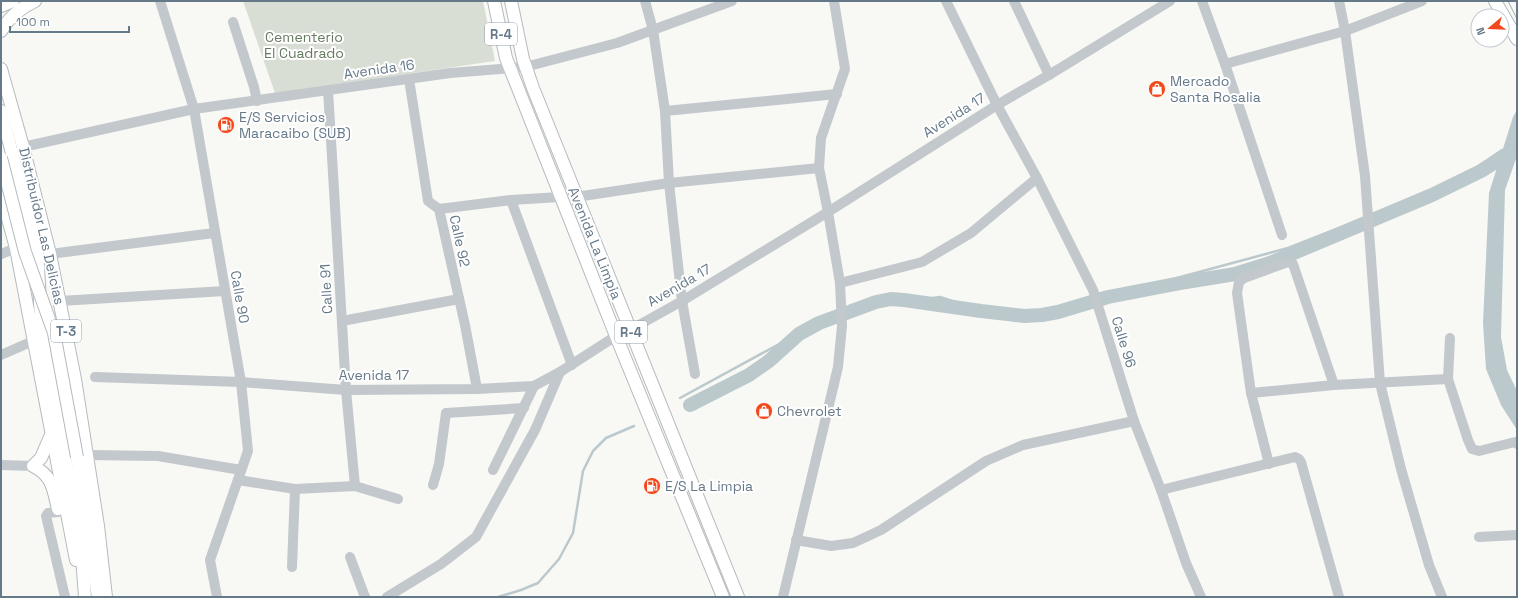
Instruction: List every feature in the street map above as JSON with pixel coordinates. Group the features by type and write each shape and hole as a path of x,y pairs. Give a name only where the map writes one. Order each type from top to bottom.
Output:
{"main road":[{"path":"1,6 13,1"},
{"path":"1,16 17,1"},
{"path":"1,32 7,21 22,7 35,1"},
{"name":"R-4","path":"494,1 506,58 510,67"},
{"name":"R-4","path":"511,1 525,67"},
{"path":"1496,1 1517,40"},
{"name":"Avenida La Limpia","path":"510,67 560,197 723,597"},
{"name":"Avenida La Limpia","path":"525,67 576,198 738,597"},
{"name":"Distribuidor Las Delicias","path":"1,69 23,147 50,254 60,301 75,379 82,456 98,526 106,597"},
{"path":"1,111 16,164 37,250 42,337 81,543 83,597"},
{"path":"1,158 25,252 54,333 82,456 98,597"},
{"name":"T-3","path":"1,193 16,248 83,597"},
{"path":"51,435 41,458 34,466 43,471 52,482 58,512 83,597"}],"street":[{"name":"Calle 90","path":"160,1 194,109 214,233 241,382 248,451 210,560 216,597"},
{"path":"645,1 653,30 665,111 670,183 682,301 695,374"},
{"name":"Avenida 16","path":"23,147 194,109 409,79 510,67 525,67 617,43 732,1"},
{"path":"783,597 838,367 842,326 840,283 819,168 821,138 845,69 834,1"},
{"name":"Calle 96","path":"946,1 997,105 1037,178 1093,290 1134,420 1161,490 1186,563 1201,597"},
{"path":"1014,1 1049,75"},
{"name":"Avenida 17","path":"95,377 241,382 346,390 477,389 534,386 572,365 616,336 630,330 682,301 828,212 997,105 1170,1"},
{"path":"1202,1 1225,64 1282,235"},
{"path":"1339,1 1345,31 1365,176 1380,383 1401,470 1429,565 1442,597"},
{"path":"1225,64 1345,31 1422,1"},
{"path":"233,22 257,101"},
{"name":"Calle 92","path":"409,79 428,202 439,209 465,325 477,389"},
{"name":"Calle 91","path":"328,90 346,390 355,486"},
{"path":"665,111 837,94"},
{"path":"576,198 670,183 819,168"},
{"path":"840,283 922,262 971,233 1037,178"},
{"path":"439,209 511,200 560,197"},
{"path":"511,200 572,365"},
{"path":"50,254 214,233"},
{"path":"1,254 16,248"},
{"path":"1269,464 1251,394 1237,293 1239,282 1244,278 1288,262 1294,264 1334,385"},
{"path":"60,301 225,291"},
{"path":"342,321 459,299"},
{"path":"1450,338 1448,379 1472,449 1479,451 1515,442 1517,444"},
{"path":"1,355 33,341"},
{"path":"387,597 441,564 476,537 535,430 560,372"},
{"path":"1251,394 1334,385 1448,379"},
{"path":"493,470 534,386"},
{"path":"433,485 439,464 446,413 524,408"},
{"path":"796,540 831,546 853,543 881,530 986,460 1023,445 1134,420"},
{"path":"82,456 158,456 242,470"},
{"path":"1161,490 1295,457 1299,459 1339,597"},
{"path":"1,465 34,466"},
{"path":"238,480 295,489 355,486 398,499"},
{"path":"292,566 295,489"},
{"path":"58,512 48,513 46,516 65,597"},
{"path":"1479,537 1517,535"},
{"path":"350,556 365,597"}],"green space":[{"name":"Cementerio El Cuadrado","path":"243,1 483,1 495,61 275,93"}],"shaded area":[{"path":"1517,110 1517,156 1505,190 1501,337 1507,370 1517,391 1517,430 1501,405 1486,369 1483,323 1489,193 1513,117"}],"waterway":[{"path":"1370,216 1464,176 1502,150"},
{"path":"690,405 749,375 769,361 799,334 819,323 876,302 891,299 904,300 1024,316 1042,315 1058,312 1108,297 1235,274 1270,263 1432,195 1481,171 1510,153"},
{"path":"1099,299 1288,248 1365,218"},
{"path":"844,309 940,297 1016,321 1094,300"},
{"path":"680,398 838,312"},
{"path":"498,597 538,583 559,559 573,533 583,471 593,451 606,438 634,426"}],"tram line":[{"path":"1508,1 1517,19"}],"place":[{"name":"Mercado Santa Rosalia","path":"1157,89"},
{"name":"E/S Servicios Maracaibo (SUB)","path":"226,125"},
{"name":"Chevrolet","path":"764,411"},
{"name":"E/S La Limpia","path":"652,486"}]}
